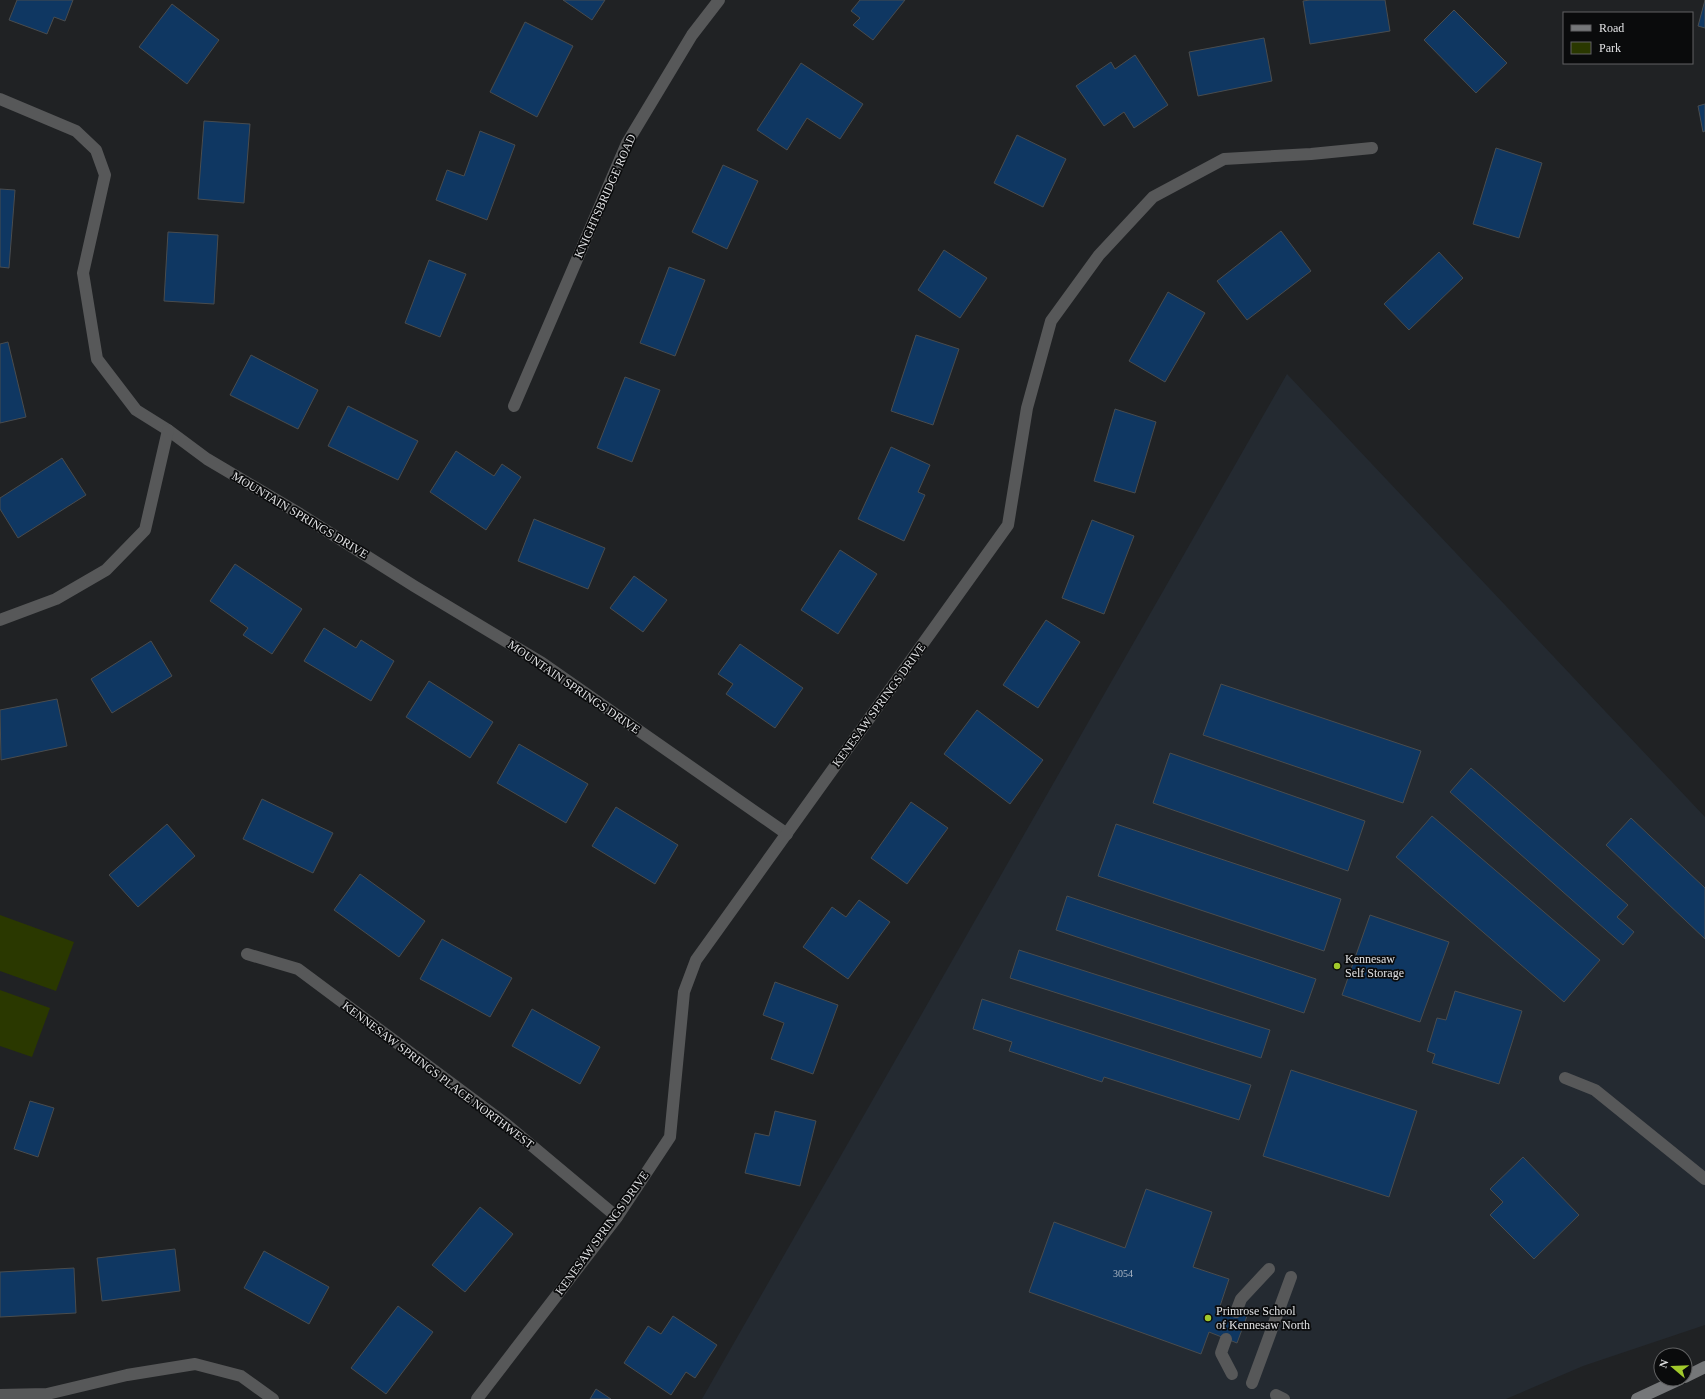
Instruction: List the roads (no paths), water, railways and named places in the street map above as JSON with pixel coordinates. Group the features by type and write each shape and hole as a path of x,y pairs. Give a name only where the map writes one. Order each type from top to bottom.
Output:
{"main road":[{"path":"1693,1373 1705,1367"},
{"path":"1637,1399 1663,1387"}],"street":[{"name":"KNIGHTSBRIDGE ROAD","path":"514,406 627,143 692,35 719,0"},
{"name":"MOUNTAIN SPRINGS DRIVE","path":"0,99 76,131 96,150 105,175 83,273 97,359 136,410 168,430 207,459 300,514 414,586 542,663 787,834"},
{"name":"KENESAW SPRINGS DRIVE","path":"478,1399 617,1217 670,1137 684,992 696,960 1008,525 1027,408 1050,321 1099,255 1154,197 1224,160 1372,148"},
{"path":"0,620 56,600 106,570 145,530 168,430"},
{"name":"KENNESAW SPRINGS PLACE NORTHWEST","path":"247,954 298,970 506,1124 617,1217"},
{"path":"1565,1078 1595,1090 1705,1179"},
{"path":"1236,1312 1241,1299 1269,1269"},
{"path":"1252,1383 1291,1276"},
{"path":"1226,1339 1221,1353 1232,1374"},
{"path":"0,1395 47,1394 128,1374 194,1364 241,1376 273,1399"}],"place":[{"name":"Kennesaw Self Storage","path":"1337,966"},
{"name":"Primrose School of Kennesaw North","path":"1208,1318"}]}
